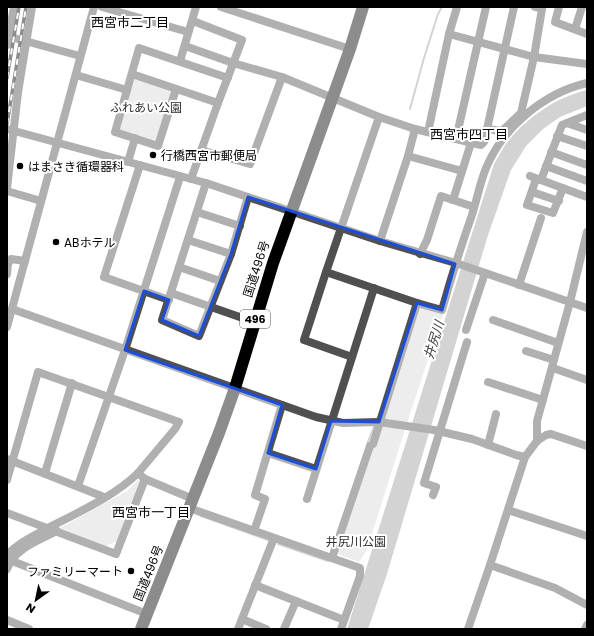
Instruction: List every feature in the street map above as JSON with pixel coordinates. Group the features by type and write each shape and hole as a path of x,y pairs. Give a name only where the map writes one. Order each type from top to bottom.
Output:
{"highway":[{"name":"国道496号","path":"142,629 219,434 235,388 273,263 350,49 363,7"}],"street":[{"path":"14,7 8,40 26,42 80,56"},
{"path":"32,7 11,130 7,189 41,201"},
{"path":"7,327 94,7"},
{"path":"102,7 188,32"},
{"path":"180,62 196,7"},
{"path":"221,7 350,49"},
{"path":"428,132 449,34 457,7"},
{"path":"456,139 486,7"},
{"path":"185,46 233,63 282,77 326,94 332,98 415,129 480,145 484,142 506,49 514,7"},
{"path":"487,129 502,131 521,113 534,57 542,9 535,7"},
{"path":"558,7 555,22 587,34"},
{"path":"575,29 582,7"},
{"path":"191,180 242,40 193,21"},
{"path":"449,34 534,57 587,64"},
{"path":"176,89 158,146 115,132 139,48 228,78"},
{"path":"132,74 218,103"},
{"path":"76,75 127,90"},
{"path":"201,150 250,164 282,77"},
{"path":"326,272 442,310 486,168 500,143 511,129 534,108 553,96 587,83"},
{"path":"352,357 304,340 341,227 380,116"},
{"path":"563,188 553,213 527,205 536,178 546,166 562,125 587,116"},
{"path":"567,123 587,130"},
{"path":"380,241 408,156 415,129"},
{"path":"11,130 206,183 420,254 457,264 587,308"},
{"path":"557,136 587,146"},
{"path":"128,162 135,138"},
{"path":"453,200 471,143"},
{"path":"551,152 587,164"},
{"path":"408,156 462,171"},
{"path":"140,165 104,277 144,291 170,296 254,322"},
{"path":"546,166 587,181"},
{"path":"78,486 125,350 180,177"},
{"path":"536,178 587,198"},
{"path":"206,183 162,320 199,336 231,254 248,197"},
{"path":"532,192 558,201"},
{"path":"420,254 427,240 441,196 474,207"},
{"path":"196,212 240,226"},
{"path":"519,285 541,218"},
{"path":"537,441 537,421 570,302 587,232"},
{"path":"188,240 231,254"},
{"path":"7,254 18,256 25,261"},
{"path":"7,274 8,264 11,259 25,261"},
{"path":"179,267 220,281"},
{"path":"466,330 484,273"},
{"path":"307,499 374,288"},
{"path":"332,558 379,422 417,303"},
{"path":"12,309 125,350 331,421 356,424 379,422 437,431 472,439 525,457"},
{"path":"493,320 558,343"},
{"path":"434,495 436,487 424,483 437,431 467,342"},
{"path":"526,351 587,380"},
{"path":"7,480 10,460 38,372 179,422 175,430 128,483 20,543 8,558 7,569"},
{"path":"488,382 543,400"},
{"path":"45,473 72,383"},
{"path":"254,531 265,499 255,495 282,405"},
{"path":"488,445 496,414"},
{"path":"468,629 525,457 537,441 546,435 551,434 587,446"},
{"path":"268,453 316,469"},
{"path":"10,460 104,497"},
{"path":"138,473 145,479 191,503 254,531 360,568 360,576 342,629"},
{"path":"7,513 116,554 145,479"},
{"path":"508,510 587,536"},
{"path":"8,558 57,531"},
{"path":"238,629 274,538"},
{"path":"8,558 147,614"},
{"path":"490,565 555,588 587,605"},
{"path":"255,586 344,620"},
{"path":"284,629 296,601"},
{"path":"242,619 266,629"},
{"path":"7,620 29,629"},
{"path":"586,629 587,625"}],"highlighted area":[{"path":"248,197 455,264 442,310 417,303 379,422 331,421 316,469 268,453 282,405 125,350 144,291 169,300 162,320 199,336 231,254"}],"green space":[{"name":"ふれあい公園","path":"135,78 171,90 172,93 157,140 154,142 118,130 133,79"},
{"name":"井尻川公園","path":"421,307 443,314 367,550 359,562 340,555 338,552 385,414 418,308"},
{"path":"139,479 142,482 118,541 106,546 58,529 127,491"}],"shaded area":[{"path":"587,90 587,106 560,117 543,129 526,146 511,170 488,235 387,574 368,629 347,629 494,164 509,140 535,115 565,97"}],"waterway":[{"path":"410,109 424,58 438,14 442,7"},
{"path":"367,444 375,424"},
{"path":"201,516 268,540"},
{"path":"278,544 328,561 329,560"}],"railway":[{"path":"7,78 19,7"},
{"path":"7,124 26,7"}],"place":[{"name":"行橋西宮市郵便局","path":"153,155"},
{"name":"はまさき循環器科","path":"20,166"},
{"name":"ABホテル","path":"56,242"},
{"name":"ファミリーマート","path":"131,571"}],"district":[{"name":"西宮市二丁目","path":"130,22"},
{"name":"西宮市四丁目","path":"469,134"},
{"name":"西宮市一丁目","path":"151,512"}],"water label":[{"name":"井尻川","path":"434,340"}]}
